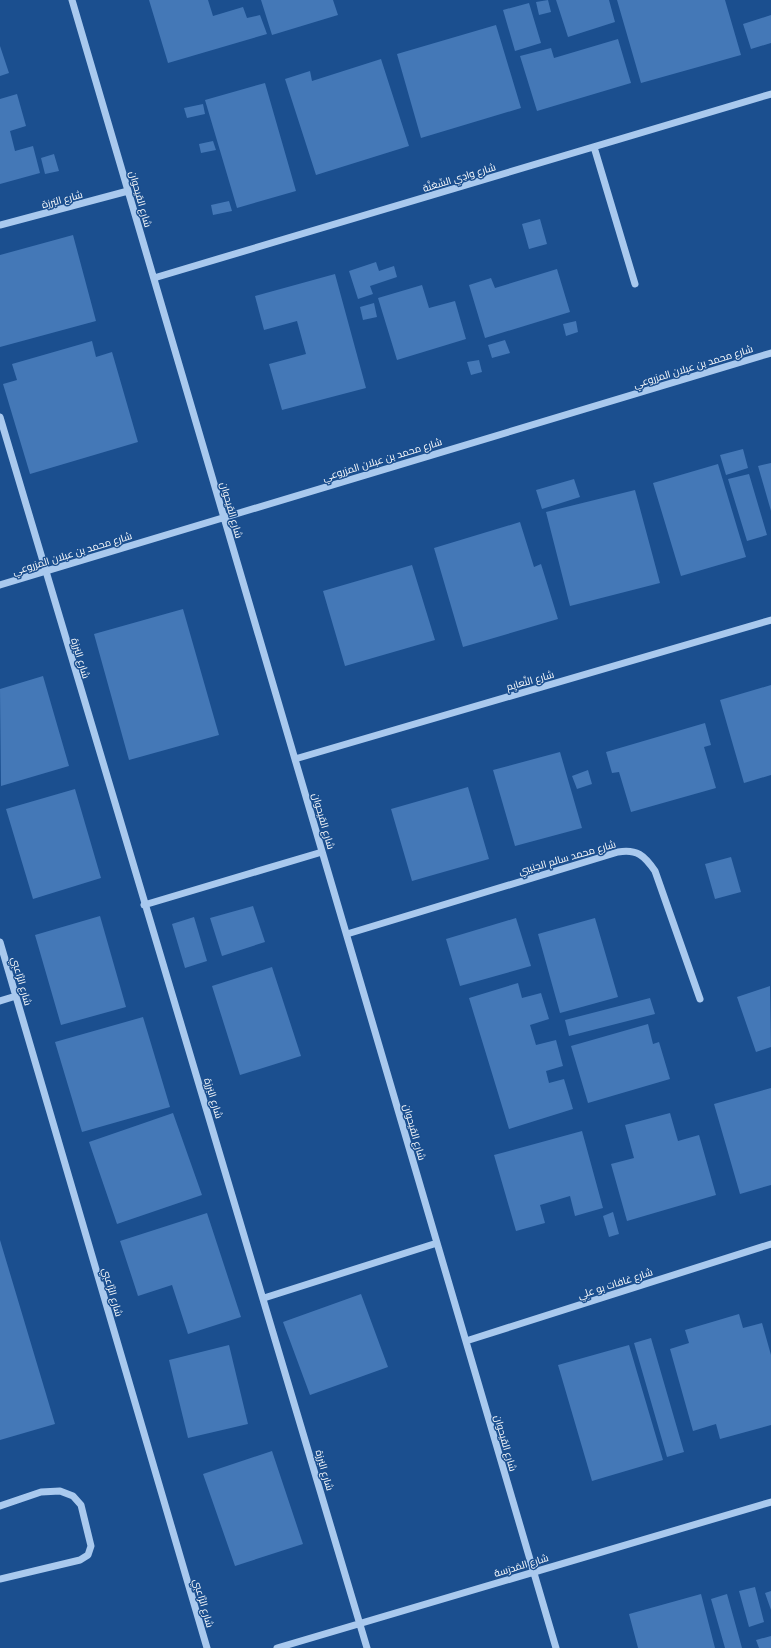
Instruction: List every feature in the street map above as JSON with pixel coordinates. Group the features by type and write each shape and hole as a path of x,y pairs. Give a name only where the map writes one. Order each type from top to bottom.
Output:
{"street":[{"name":"شارع القيحوان","path":"72,0 556,1648"},
{"name":"شارع وادِي السِّعَنَّة","path":"154,278 771,94"},
{"path":"594,147 635,284"},
{"name":"شارع البَرزة","path":"0,225 128,191"},
{"name":"شارع محمد بن عبلان المزروعي","path":"0,585 771,353"},
{"name":"شارع البَرزة","path":"0,417 144,905 264,1298 367,1648"},
{"name":"شارع النَّعايِم","path":"295,759 771,620"},
{"name":"شارع محمد سالم الجنيبي","path":"347,934 618,852 630,850 638,853 648,861 655,871 700,999"},
{"path":"144,905 322,852"},
{"name":"شارع الرَّاعبِي","path":"0,942 207,1648"},
{"path":"0,1001 16,996"},
{"path":"264,1298 437,1243"},
{"name":"شارع غافات بو علِي","path":"466,1341 771,1244"},
{"path":"0,1506 41,1492 60,1491 73,1496 81,1505 91,1546 88,1555 80,1560 0,1579"},
{"name":"شارع المَدرَسة","path":"277,1648 771,1502"}],"building":[{"path":"149,0 208,0 213,16 243,7 247,18 260,15 267,34 168,63"},
{"path":"261,0 333,0 338,15 272,35"},
{"path":"548,0 551,12 539,15 536,2"},
{"path":"556,0 609,0 615,22 568,37"},
{"path":"617,0 725,0 741,55 641,83"},
{"path":"529,3 541,43 515,51 503,10"},
{"path":"771,15 771,43 751,49 743,24"},
{"path":"496,25 521,108 421,138 397,54"},
{"path":"618,39 631,83 537,111 520,56 551,48 554,58"},
{"path":"0,46 9,73 0,76"},
{"path":"381,59 409,146 316,175 285,79 310,71 312,81"},
{"path":"265,83 296,191 237,208 205,100"},
{"path":"17,94 26,126 10,131 15,151 33,146 40,173 0,184 0,99"},
{"path":"203,104 205,114 187,118 184,108"},
{"path":"213,141 216,150 201,153 199,144"},
{"path":"54,154 59,171 45,174 41,158"},
{"path":"229,201 232,211 213,215 211,205"},
{"path":"540,219 547,244 529,249 522,224"},
{"path":"73,235 96,321 0,347 0,255"},
{"path":"376,262 379,271 394,266 397,277 370,286 373,294 358,299 349,271"},
{"path":"557,269 570,312 485,338 469,285 491,278 495,288"},
{"path":"335,274 366,388 282,410 269,364 306,354 297,321 264,330 255,296"},
{"path":"422,285 429,308 455,301 466,339 397,360 378,298"},
{"path":"374,303 377,317 363,320 360,307"},
{"path":"576,321 578,332 566,336 563,324"},
{"path":"505,340 510,353 492,358 488,345"},
{"path":"92,341 96,357 112,352 138,442 30,474 3,384 17,380 12,364"},
{"path":"479,360 482,372 471,375 467,362"},
{"path":"743,449 748,468 726,475 720,455"},
{"path":"771,463 771,511 758,466"},
{"path":"718,464 746,557 681,576 653,483"},
{"path":"749,474 767,535 747,541 728,479"},
{"path":"574,479 580,497 542,509 536,490"},
{"path":"635,490 660,583 570,606 546,512"},
{"path":"520,522 534,567 541,564 558,619 463,647 434,548"},
{"path":"412,565 435,640 345,666 323,591"},
{"path":"183,609 219,735 129,760 94,634"},
{"path":"43,676 69,766 1,786 0,689"},
{"path":"771,685 771,775 744,783 720,700"},
{"path":"705,723 711,745 704,747 716,788 631,812 619,772 612,773 606,752"},
{"path":"560,752 582,828 515,846 493,770"},
{"path":"588,770 592,784 577,789 572,776"},
{"path":"468,787 489,859 412,881 391,809"},
{"path":"75,789 101,878 33,899 6,809"},
{"path":"731,857 741,892 715,899 705,864"},
{"path":"253,906 265,942 222,956 210,918"},
{"path":"100,916 126,1007 61,1025 35,935"},
{"path":"194,917 207,961 185,968 172,924"},
{"path":"516,918 531,966 460,986 446,939"},
{"path":"595,918 618,997 560,1013 538,934"},
{"path":"272,967 301,1056 240,1075 212,986"},
{"path":"518,983 522,998 541,993 549,1019 530,1025 536,1045 556,1040 563,1066 546,1071 549,1083 564,1079 573,1109 509,1129 469,998"},
{"path":"770,986 771,1047 756,1052 737,997"},
{"path":"650,998 655,1014 569,1036 565,1020"},
{"path":"143,1017 170,1107 82,1132 55,1042"},
{"path":"648,1024 653,1044 659,1042 670,1079 588,1103 571,1046"},
{"path":"771,1088 771,1185 740,1194 714,1104"},
{"path":"173,1113 202,1195 117,1224 89,1142"},
{"path":"670,1113 678,1141 699,1135 716,1195 627,1221 611,1164 634,1158 625,1125"},
{"path":"582,1131 603,1208 575,1216 570,1196 540,1205 545,1223 516,1231 494,1155"},
{"path":"613,1212 619,1234 609,1237 603,1216"},
{"path":"207,1213 241,1317 188,1334 172,1285 138,1296 120,1241"},
{"path":"0,1240 55,1424 0,1440"},
{"path":"361,1294 388,1367 310,1395 283,1322"},
{"path":"739,1314 743,1328 762,1323 771,1355 771,1425 720,1439 716,1424 693,1431 670,1349 689,1343 685,1330"},
{"path":"651,1338 684,1452 667,1457 634,1343"},
{"path":"229,1345 248,1424 188,1438 169,1360"},
{"path":"629,1345 663,1460 592,1481 558,1365"},
{"path":"272,1451 303,1544 235,1566 203,1474"},
{"path":"755,1587 764,1622 749,1627 739,1591"},
{"path":"771,1591 771,1610 765,1593"},
{"path":"701,1594 715,1648 638,1648 629,1614"},
{"path":"727,1594 742,1648 725,1648 711,1599"},
{"path":"771,1636 771,1648 759,1648 756,1640"}]}
